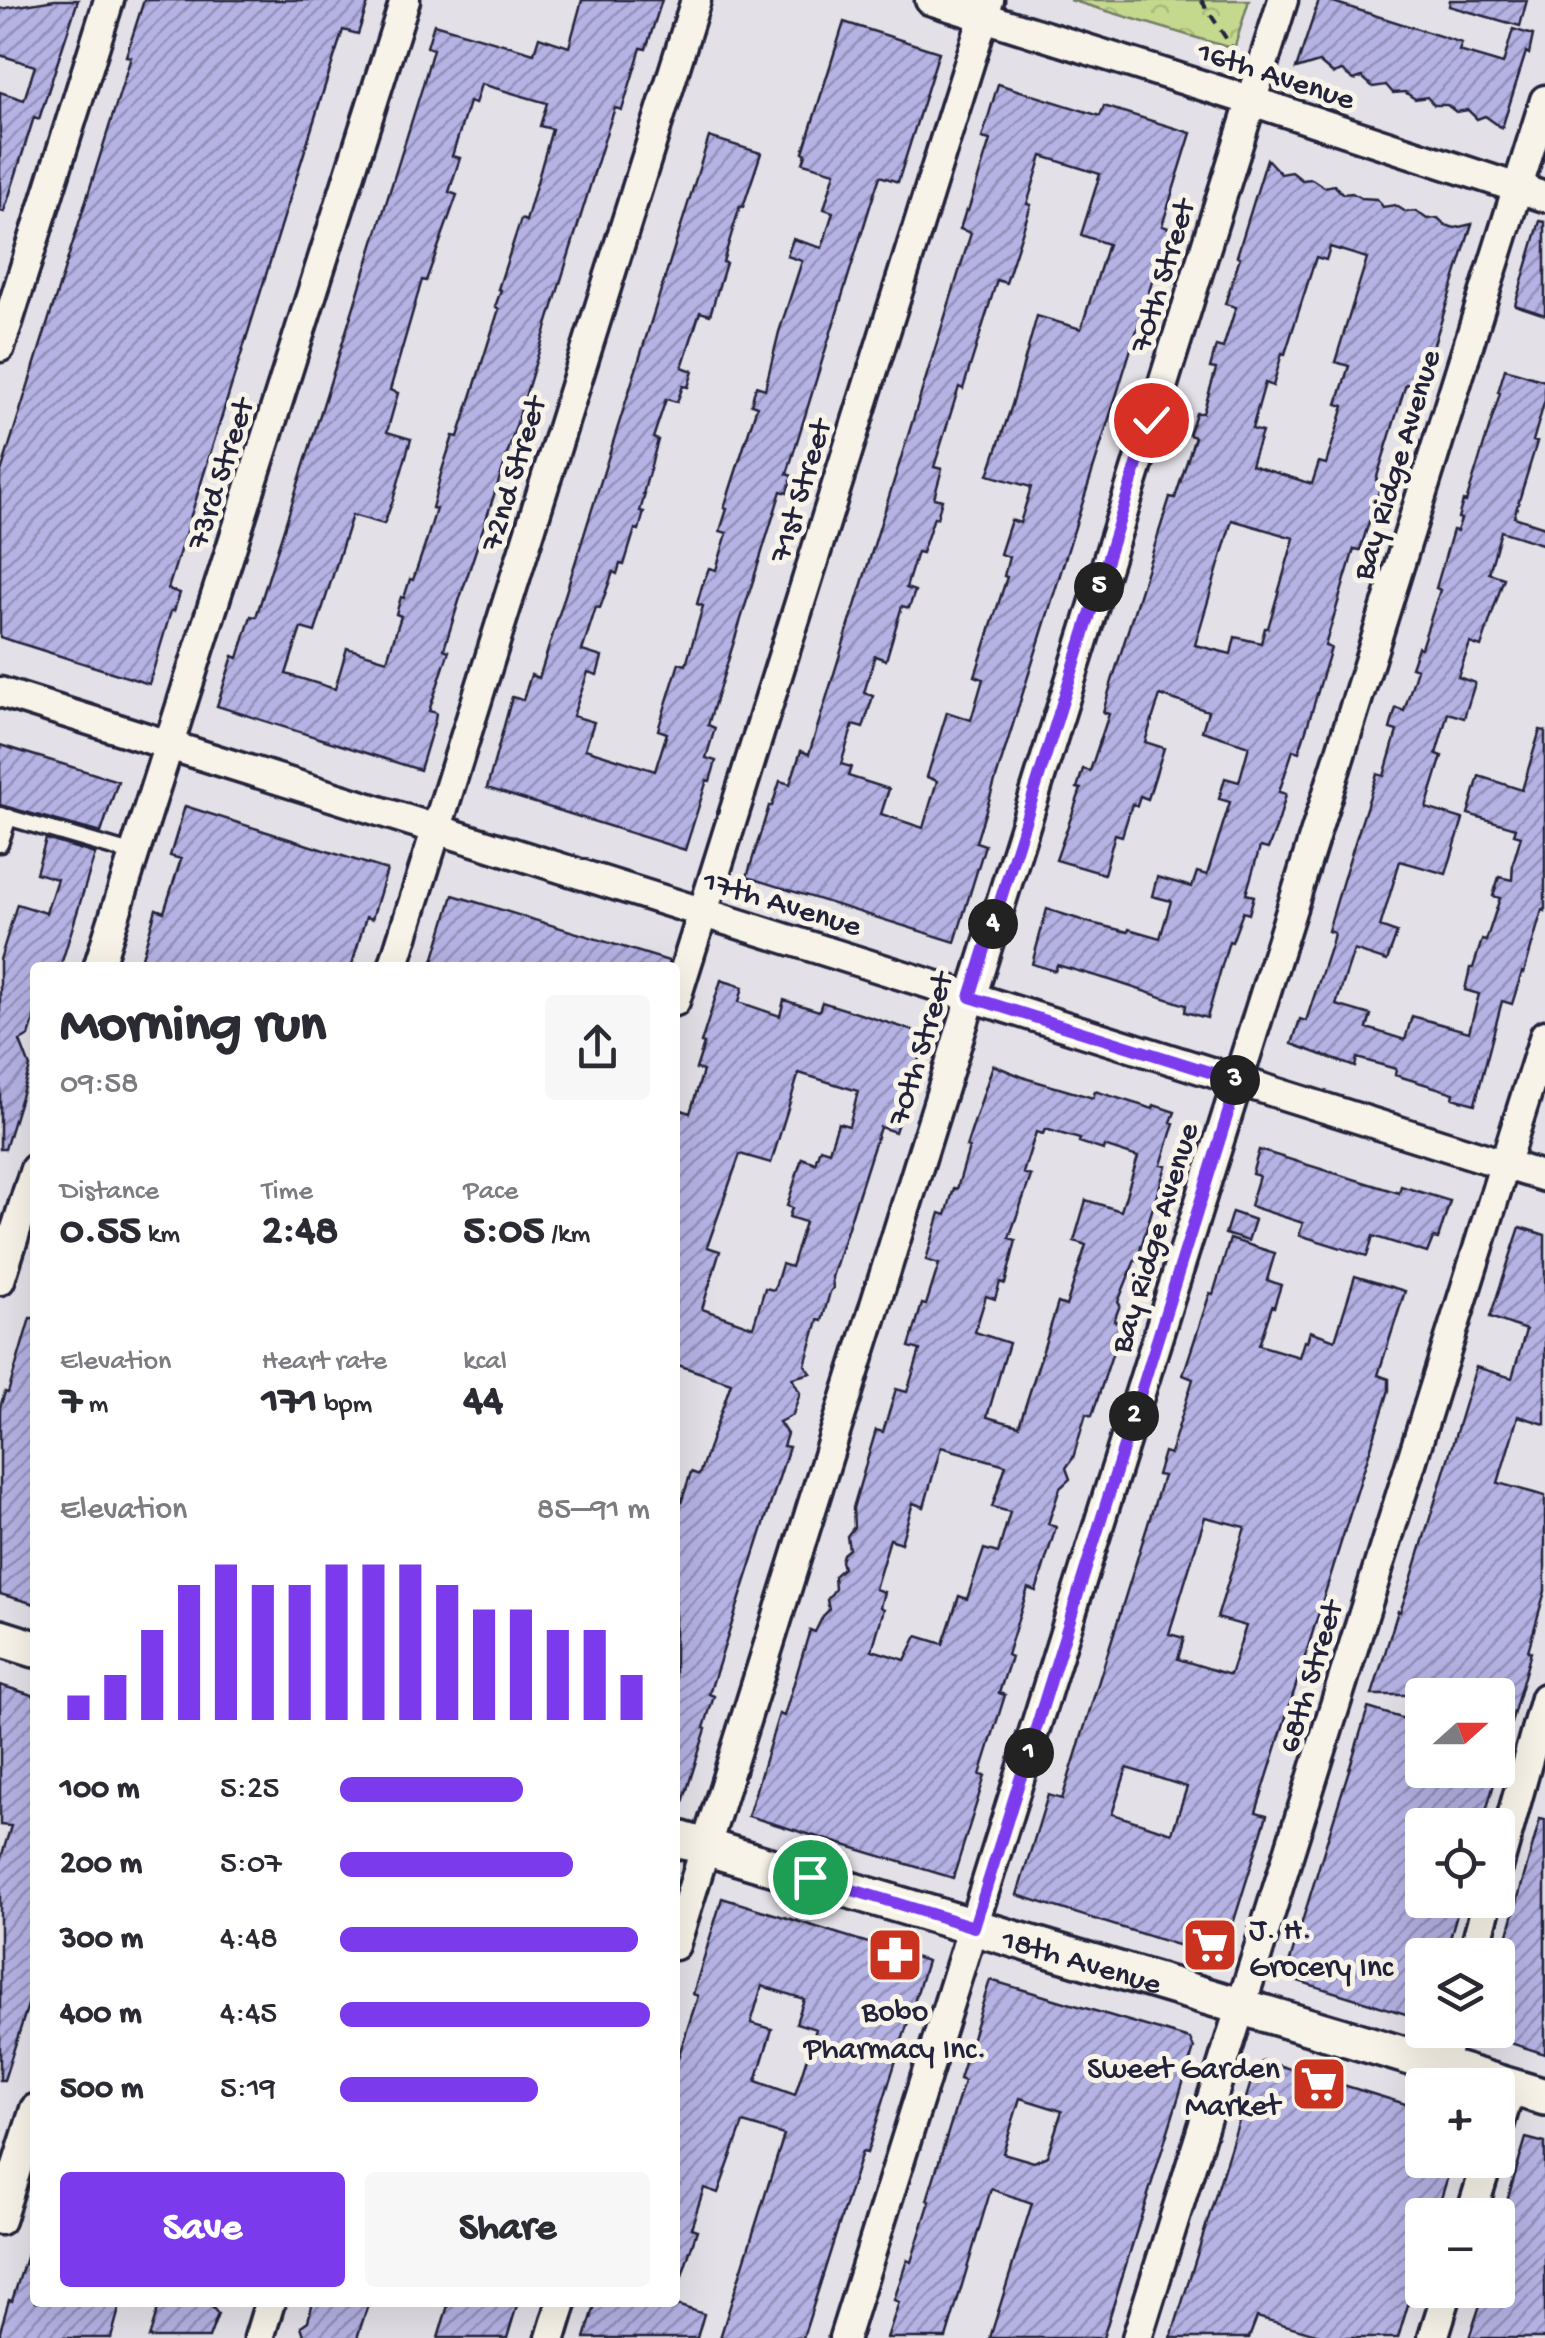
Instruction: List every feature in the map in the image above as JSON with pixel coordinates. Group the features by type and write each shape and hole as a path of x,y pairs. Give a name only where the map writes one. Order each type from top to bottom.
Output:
{"street":[{"path":"0,348 109,0"},
{"name":"73rd Street","path":"100,962 405,0"},
{"name":"72nd Street","path":"395,962 696,0"},
{"name":"16th Avenue","path":"930,0 986,8 1531,193"},
{"name":"70th Street","path":"680,1910 690,1843 970,997 1283,0"},
{"name":"71st Street","path":"680,985 986,8"},
{"name":"Bay Ridge Avenue","path":"844,2338 1238,1081 1531,193 1545,100"},
{"name":"17th Avenue","path":"0,692 1545,1177"},
{"name":"68th Street","path":"1137,2338 1545,1035"},
{"path":"0,1280 30,1184"},
{"path":"0,1638 30,1647"},
{"path":"1514,1808 1545,1698"},
{"name":"18th Avenue","path":"690,1843 1452,2068"},
{"path":"1442,2065 1447,2048"},
{"name":"18th Avenue","path":"1515,2087 1545,2097"},
{"path":"0,2220 30,2125"},
{"path":"259,2338 268,2307"},
{"path":"550,2338 560,2307"},
{"path":"1433,2338 1442,2308"}],"lane":[{"path":"0,844 4,816 134,854"}],"path":[{"path":"1201,0 1238,62"}],"green space":[{"path":"1070,0 1249,0 1234,49"}],"building":[{"path":"78,0 39,119 34,117 4,212 0,211 0,92 24,100 35,66 0,55 0,9"},
{"path":"144,0 369,0 358,34 343,30 323,92 168,589 180,593 149,684 0,637 0,475 131,57 126,56"},
{"path":"582,0 662,0 646,49 641,48 622,110 615,108 608,128 460,598 444,649 449,651 429,711 436,713 435,720 420,770 217,706 233,656 238,658 251,616 256,617 422,88 433,49 427,47 434,24 534,53 539,37 569,47","holes":["481,84 547,103 540,126 552,129 526,221 521,219 498,289 501,290 495,307 499,309 458,437 453,436 442,470 425,545 413,580 410,579 404,598 401,597 396,614 401,616 387,660 347,648 335,689 286,674 301,628 315,632 352,515 384,524 393,500 411,439 387,432 398,393 390,390 422,280 426,281 457,195 449,192 460,158 452,156 469,102 475,104"]},
{"path":"1319,0 1462,43 1459,51 1503,64 1513,29 1533,35 1502,128 1485,116 1477,119 1468,110 1456,112 1447,105 1434,105 1427,97 1415,99 1405,92 1393,93 1386,85 1373,87 1362,77 1354,80 1342,71 1333,74 1319,62 1296,69"},
{"path":"1450,0 1527,0 1520,26 1449,6"},
{"path":"844,22 939,52 898,182 880,176 871,203 787,474 792,476 787,493 781,491 708,725 715,728 706,758 716,761 685,850 487,788 512,697 523,700 531,675 539,678 709,137 761,153 743,207 740,206 710,315 700,312 682,367 693,371 688,387 683,386 677,402 666,399 653,438 658,440 643,494 639,530 635,529 624,565 620,564 617,574 613,572 600,608 596,607 582,651 602,657 597,675 588,672 573,716 594,722 585,749 655,771 667,733 658,730 679,663 686,665 703,606 697,604 702,586 709,568 716,570 727,533 720,531 727,509 724,508 757,406 751,404 756,386 765,389 802,261 787,256 793,239 822,248 833,212 824,209 835,172 803,163 803,152"},
{"path":"998,84 1100,116 1104,106 1191,133 1162,226 1173,229 1167,248 1163,247 976,842 985,845 955,942 747,877 780,781 790,784 801,751 809,754 971,233 960,229 990,140 982,138","holes":["1042,156 1100,174 1081,235 1108,244 1081,329 1037,316 988,475 1031,487 1020,523 1011,520 1000,554 1009,557 1004,576 1007,577 975,676 983,679 971,720 947,712 927,777 937,781 923,828 881,814 889,789 848,776 851,767 841,764 853,725 863,728 873,696 864,693 875,656 886,660 902,606 909,608 915,591 906,588 917,552 922,553 942,500 934,498 942,469 934,467 997,280 1006,283"]},
{"path":"1267,159 1281,174 1292,172 1324,187 1334,185 1343,194 1377,199 1383,207 1395,205 1406,212 1416,211 1455,228 1472,224 1420,388 1406,384 1376,480 1382,482 1360,550 1354,549 1325,646 1331,648 1312,711 1299,752 1293,750 1279,792 1286,794 1279,820 1268,849 1260,847 1246,894 1254,896 1249,914 1243,912 1232,942 1229,941 1207,1018 1185,1012 1186,1005 1110,980 1057,965 1055,971 1032,964 1047,909 1160,938 1171,901 1152,896 1157,877 1192,887 1197,872 1207,875 1230,802 1219,799 1225,778 1239,782 1249,746 1202,731 1208,711 1160,695 1145,742 1164,748 1148,799 1140,796 1137,806 1132,804 1122,836 1115,834 1104,874 1056,860 1081,789 1077,788 1083,769 1090,771 1109,714 1103,712 1170,497 1175,498 1195,437 1189,435 1196,413 1203,413 1216,369 1210,368 1216,346 1223,348 1236,307 1225,304 1240,257 1237,256","holes":["1330,247 1367,258 1335,362 1349,366 1337,404 1344,406 1326,464 1319,462 1312,484 1251,465 1262,432 1252,429 1265,383 1273,386 1282,353 1285,354 1316,257 1326,260","1232,520 1294,538 1261,643 1235,637 1231,654 1195,645"]},
{"path":"1540,221 1545,222 1545,315 1515,305"},
{"path":"1505,369 1545,381 1545,400 1533,441 1537,442 1514,517 1545,527 1545,545 1501,531 1489,573 1504,578 1481,647 1470,643 1458,677 1475,683 1464,718 1448,713 1436,754 1442,756 1426,808 1463,819 1446,874 1400,861 1380,927 1397,933 1387,961 1354,950 1336,1005 1371,1015 1367,1028 1405,1040 1412,1016 1469,1032 1479,994 1465,990 1470,968 1482,940 1486,941 1500,898 1493,896 1499,877 1512,880 1521,836 1514,834 1516,828 1468,814 1479,776 1522,790 1540,730 1545,731 1545,911 1542,910 1512,1004 1502,1001 1475,1104 1453,1098 1454,1093 1395,1075 1396,1069 1357,1058 1355,1067 1292,1044 1300,1019 1306,1021 1332,942 1334,933 1328,931 1346,870 1377,774 1384,776 1397,731 1390,729 1396,708 1404,711 1417,669 1411,667 1440,590 1436,588 1453,530 1457,531 1461,519 1458,518"},
{"path":"0,745 118,781 101,833 0,805"},
{"path":"185,806 387,870 372,919 366,917 353,962 141,962 156,909 164,912 181,859 170,856"},
{"path":"46,839 95,854 62,962 30,962 30,1033 20,1041 30,1067 5,1149 0,1149 0,960 17,904 46,913 57,879 36,873"},
{"path":"453,895 669,961 669,962 433,962"},
{"path":"721,980 743,987 739,1002 780,1016 784,1000 819,1011 822,1002 927,1035 895,1132 880,1127 832,1277 833,1288 822,1321 818,1320 805,1365 811,1373 792,1378 800,1393 793,1415 779,1422 787,1434 783,1446 789,1447 709,1694 714,1696 706,1729 680,1812 680,1506 691,1472 699,1475 731,1383 680,1366 680,1116 682,1110 690,1113 703,1071 696,1069 704,1044 701,1043","holes":["799,1073 858,1091 849,1126 838,1123 829,1151 820,1148 815,1163 802,1158 787,1206 792,1208 789,1217 805,1222 791,1267 782,1264 774,1290 765,1288 753,1327 702,1309 720,1251 707,1247 740,1154 771,1163"]},
{"path":"993,1065 1093,1098 1095,1091 1175,1112 1161,1165 1166,1166 1137,1261 1118,1302 1114,1321 1122,1324 1092,1416 1086,1414 1073,1458 1066,1468 1070,1479 1060,1488 1048,1524 1056,1527 1036,1591 1028,1588 1007,1655 1011,1657 999,1693 1005,1695 953,1878 748,1816 810,1630 815,1632 829,1610 827,1600 835,1589 834,1576 843,1568 843,1554 849,1549 847,1536 854,1527 853,1508 876,1430 883,1432 896,1389 907,1392 920,1350 909,1347 939,1264 926,1260 940,1213 946,1215 954,1188 957,1189 969,1148 966,1147","holes":["1045,1129 1103,1150 1104,1146 1138,1157 1121,1211 1086,1200 1074,1241 1086,1245 1066,1306 1058,1303 1019,1426 987,1417 1009,1343 975,1332 986,1296 995,1299 1000,1282 1005,1284 1016,1240 1009,1238 1031,1176 1023,1173 1036,1132 1043,1134","941,1447 1006,1465 992,1507 1010,1512 998,1553 984,1549 967,1599 959,1596 943,1644 917,1636 905,1660 872,1650 884,1609 880,1607 884,1592 875,1589 890,1539 901,1543 913,1503 924,1507"]},
{"path":"1259,1150 1399,1193 1401,1186 1450,1201 1438,1239 1433,1238 1427,1253 1373,1236 1367,1256 1299,1235 1303,1223 1250,1206 1259,1176 1252,1174"},
{"path":"1232,1212 1255,1220 1248,1241 1225,1234"},
{"path":"1520,1227 1545,1235 1545,1424 1518,1416 1498,1483 1545,1496 1545,1591 1515,1709 1515,1678 1405,1678 1405,1695 1372,1695 1476,1367 1512,1378 1526,1330 1490,1317"},
{"path":"1230,1239 1275,1253 1267,1280 1281,1285 1259,1345 1299,1357 1310,1331 1335,1340 1355,1276 1405,1291 1378,1375 1389,1379 1389,1390 1256,1812 1267,1815 1222,1959 1017,1895 1048,1795 1062,1799 1163,1476 1157,1475 1164,1452 1170,1454 1193,1379 1183,1375 1210,1293 1213,1294","holes":["1205,1517 1245,1527 1217,1618 1246,1626 1230,1675 1178,1659 1184,1638 1169,1634","1127,1768 1187,1787 1172,1833 1112,1814"]},
{"path":"30,1318 30,1603 0,1594 0,1407 5,1392 8,1393"},
{"path":"0,1685 30,1694 30,1999 4,2080 0,2080 0,1861 11,1826 0,1825"},
{"path":"1368,1708 1405,1719 1405,1788 1493,1788 1487,1808 1405,1808 1405,1918 1456,1918 1450,1938 1405,1938 1405,2014 1285,1977"},
{"path":"1540,1819 1545,1820 1545,2054 1515,2044 1515,1938 1507,1938"},
{"path":"722,1898 927,1961 803,2338 720,2338 784,2135 743,2123 718,2193 704,2188 691,2228 697,2230 680,2282 680,2052 698,1996 693,1994","holes":["762,1986 804,1999 796,2023 816,2029 795,2095 756,2081 772,2029 751,2023"]},
{"path":"990,1980 1190,2039 1194,2048 1103,2338 990,2338 1032,2203 991,2189 946,2338 887,2338 899,2302 894,2300 907,2260 911,2262 964,2081 959,2079","holes":["1020,2098 1062,2111 1047,2156 1034,2162 1003,2153"]},
{"path":"1264,2061 1405,2104 1405,2178 1447,2178 1441,2198 1405,2198 1407,2308 1398,2338 1319,2338 1320,2335 1257,2317 1249,2338 1171,2338 1256,2066"},
{"path":"1526,2138 1545,2143 1545,2338 1469,2338 1479,2308 1515,2308 1515,2198 1508,2198"},
{"path":"30,2245 30,2307 120,2307 111,2338 0,2338 9,2300 12,2301"},
{"path":"680,2306 704,2314 697,2338 585,2338 594,2307"},
{"path":"158,2307 212,2307 218,2314 209,2338 149,2338"},
{"path":"312,2307 367,2307 357,2338 305,2338 301,2326 308,2321"},
{"path":"447,2307 516,2307 507,2338 438,2338"}],"place":[{"name":"J. H. Grocery Inc","path":"1210,1945"},
{"name":"Bobo Pharmacy Inc.","path":"895,1955"},
{"name":"Sweet Garden Market","path":"1319,2084"}],"route":[{"path":"810,1877 974,1927 1238,1081 970,997 1151,420"}]}
